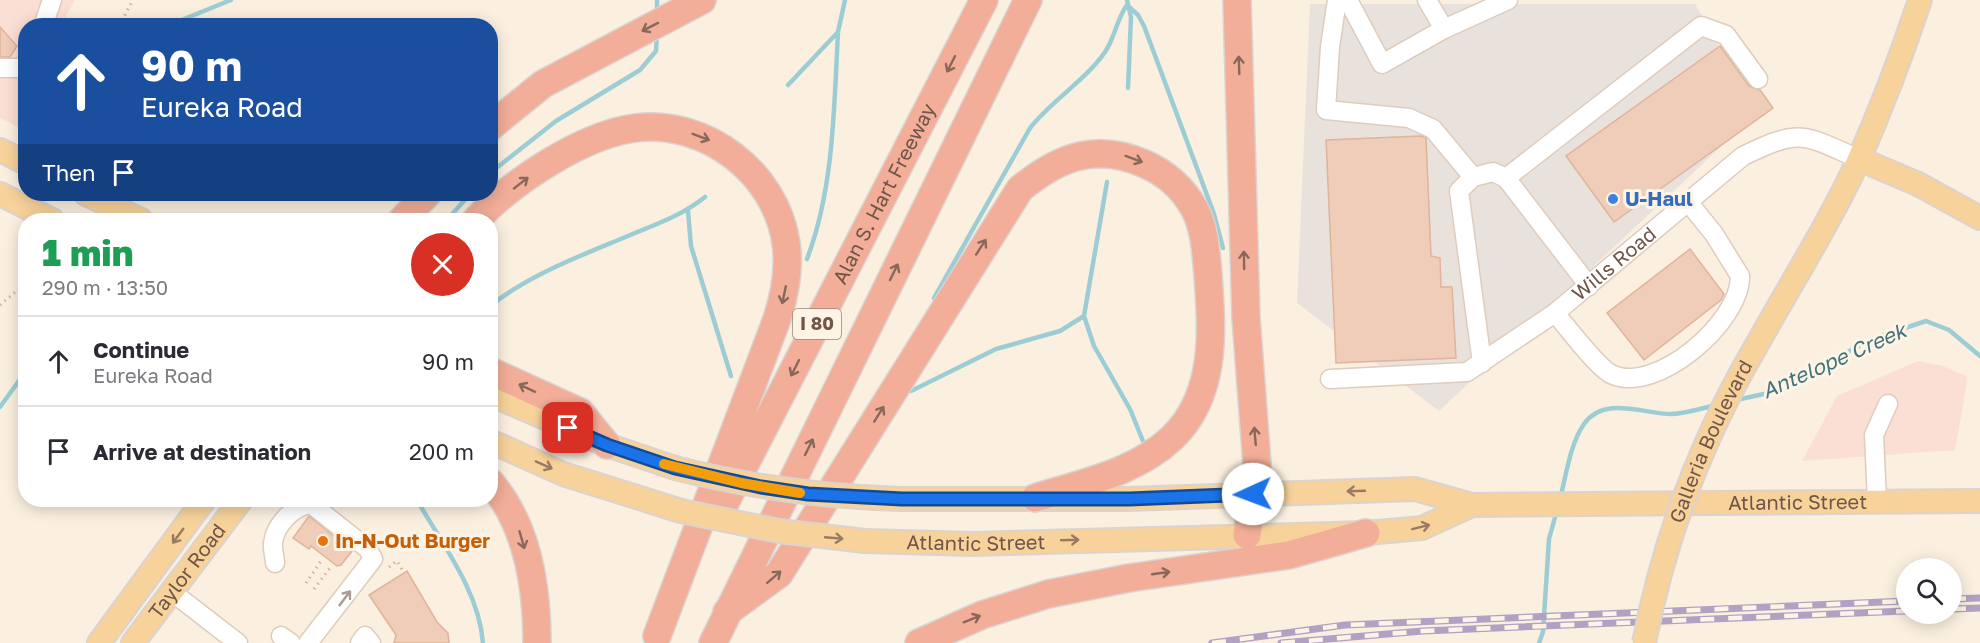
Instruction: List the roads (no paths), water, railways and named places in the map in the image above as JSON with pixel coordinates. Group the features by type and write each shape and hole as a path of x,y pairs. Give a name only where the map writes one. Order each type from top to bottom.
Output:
{"highway":[{"path":"498,120 543,84 702,0"},
{"path":"1237,0 1246,318 1257,464 1247,536"},
{"name":"Alan S. Hart Freeway","path":"655,639 981,6"},
{"name":"I 80","path":"713,643 1025,6"},
{"path":"485,213 531,175 597,138 636,128 660,127 713,142 731,153 760,181 781,221 786,244 785,294 655,639"},
{"path":"727,612 779,574 1020,189 1040,173 1061,161 1109,152 1133,158 1172,177 1195,209 1204,235 1211,318 1211,349 1206,378 1187,417 1173,437 1156,450 1119,472 1035,498"},
{"path":"409,213 420,201"},
{"path":"498,375 580,412 607,445"},
{"path":"498,495 523,536 537,623 537,643"},
{"path":"919,643 982,615 1048,594 1129,578 1289,555 1366,533"}],"main road":[{"name":"Galleria Boulevard","path":"1644,643 1669,540 1698,462 1725,399 1831,214 1859,159 1905,46 1920,0"},
{"path":"0,150 18,159"},
{"name":"Wills Road","path":"1859,159 1918,184 1980,218"},
{"path":"0,194 37,213"},
{"path":"101,201 126,213"},
{"name":"Atlantic Street","path":"498,397 607,445 675,468 761,487 832,496 902,499 1129,499 1415,489 1472,505 1980,501"},
{"name":"Atlantic Street","path":"498,445 563,474 623,495 702,516 779,531 865,541 974,544 1366,533 1422,528 1472,505"},
{"name":"Taylor Road","path":"99,643 199,507"},
{"name":"Taylor Road","path":"133,643 236,507"}],"street":[{"path":"46,18 52,0"},
{"path":"1337,0 1330,47 1326,110 1409,118 1433,129 1473,177"},
{"path":"1348,0 1382,64 1444,29 1508,0"},
{"path":"1427,0 1444,29"},
{"path":"1506,178 1701,26 1726,35 1758,79"},
{"path":"0,68 18,68"},
{"name":"Wills Road","path":"1329,379 1467,372 1555,313 1743,156 1777,140 1808,137 1859,159"},
{"path":"1482,363 1459,191 1473,177 1493,172 1506,178 1589,286"},
{"path":"1555,313 1609,373 1626,379 1668,366 1708,339 1734,299 1740,276 1714,234 1689,203"},
{"path":"1877,501 1874,435 1888,404"},
{"path":"275,563 273,544 277,532 286,517 298,507"},
{"path":"308,643 372,559 368,549 314,507"},
{"path":"172,592 238,643"},
{"path":"360,643 365,636 371,643"}],"waterway":[{"path":"187,18 231,0"},
{"path":"657,0 657,13"},
{"path":"788,85 838,32 845,0"},
{"path":"1127,0 1131,17 1128,88"},
{"path":"934,298 1030,128 1097,62 1108,46 1127,5 1138,15 1144,26 1214,214 1223,248"},
{"path":"807,259 816,232 828,176 834,118 838,32"},
{"path":"498,167 556,121 640,70 656,51 657,33"},
{"path":"911,391 996,349 1060,331 1084,316 1107,182"},
{"path":"498,300 542,273 672,218 705,197"},
{"path":"453,213 464,201"},
{"path":"103,213 104,209"},
{"path":"688,211 691,246 731,376"},
{"path":"1084,316 1094,346 1130,409 1145,446"},
{"name":"Antelope Creek","path":"1736,400 1773,392 1872,339 1926,321 1949,330 1980,356"},
{"path":"0,407 18,382"},
{"name":"Antelope Creek","path":"1560,499 1575,441 1592,415 1613,408 1676,414 1716,405"},
{"path":"421,507 467,587 475,605 483,643"},
{"name":"Antelope Creek","path":"1539,643 1543,632 1549,539 1557,510"}],"railway":[{"path":"1962,599 1980,598"},
{"path":"1212,643 1345,625 1896,601"},
{"path":"1962,609 1980,608"},
{"path":"1281,643 1423,631 1896,611"}],"place":[{"name":"U-Haul","path":"1613,199"},
{"name":"In-N-Out Burger","path":"323,541"}]}
